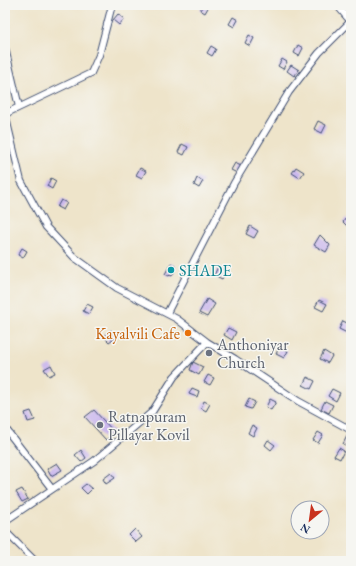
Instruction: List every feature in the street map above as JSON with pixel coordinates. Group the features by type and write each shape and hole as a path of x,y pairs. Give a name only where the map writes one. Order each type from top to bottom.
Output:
{"street":[{"path":"112,5 99,55 92,73 6,114 21,181 46,227 74,257 117,288 178,319 207,342 298,401 351,430"},
{"path":"167,313 234,183 289,92 319,53 351,22 337,5"},
{"path":"5,48 19,107 5,114"},
{"path":"5,521 94,461 152,412 174,377 207,342"},
{"path":"5,428 52,489"},
{"path":"5,531 35,561"}],"building":[{"path":"203,5 209,6 205,13 200,10"},
{"path":"118,14 124,19 119,25 113,20"},
{"path":"233,17 238,20 234,27 229,24"},
{"path":"249,35 254,38 250,46 245,43"},
{"path":"298,45 303,48 299,56 294,53"},
{"path":"211,46 216,49 212,56 207,53"},
{"path":"282,59 287,62 283,69 278,66"},
{"path":"291,65 299,70 294,76 287,71"},
{"path":"318,121 326,125 322,133 314,129"},
{"path":"182,144 188,147 184,155 178,152"},
{"path":"235,163 241,166 237,173 231,170"},
{"path":"296,167 304,172 300,178 292,173"},
{"path":"140,168 146,171 142,178 136,175"},
{"path":"51,178 56,181 52,189 47,186"},
{"path":"197,178 203,181 199,188 194,185"},
{"path":"61,200 67,203 63,210 57,207"},
{"path":"346,218 351,223 350,229 343,222"},
{"path":"250,226 258,231 254,238 246,234"},
{"path":"320,235 330,245 326,252 314,245"},
{"path":"22,248 27,251 23,258 18,255"},
{"name":"SHADE","path":"171,263 176,267 172,276 169,276 165,274"},
{"path":"218,267 226,271 222,279 214,275"},
{"path":"207,299 215,304 207,317 199,313"},
{"path":"319,300 327,304 323,311 315,307"},
{"path":"87,304 93,307 89,314 83,311"},
{"path":"343,321 351,325 347,333 339,329"},
{"path":"228,328 236,332 232,340 224,335"},
{"path":"111,330 116,337 109,342 103,336"},
{"path":"280,346 288,351 284,358 276,354"},
{"path":"324,351 332,356 328,363 320,359"},
{"path":"193,362 203,367 199,375 190,370"},
{"path":"51,365 55,373 49,376 44,369"},
{"path":"208,375 214,378 210,385 204,382"},
{"path":"307,377 315,381 311,389 303,385"},
{"path":"192,388 199,391 197,397 189,394"},
{"path":"332,389 340,393 336,401 328,396"},
{"path":"249,399 255,402 251,409 245,407"},
{"path":"270,399 276,402 271,410 266,407"},
{"path":"204,401 210,404 206,411 201,408"},
{"path":"325,401 333,405 329,413 321,409"},
{"name":"Ratnapuram Pillayar Kovil","path":"94,410 114,432 106,440 85,417"},
{"path":"31,411 35,420 28,422 25,413"},
{"path":"252,425 257,428 253,436 248,433"},
{"path":"318,432 323,435 318,443 313,440"},
{"path":"347,436 351,438 351,448 343,444"},
{"path":"268,440 275,445 271,450 265,445"},
{"path":"339,448 344,451 340,459 334,456"},
{"path":"81,450 86,458 81,462 75,455"},
{"path":"57,463 62,470 51,476 47,469"},
{"path":"111,473 115,478 106,484 103,479"},
{"path":"86,484 92,489 87,494 81,488"},
{"path":"22,489 28,499 22,502 16,492"},
{"path":"135,529 142,537 136,542 129,535"}],"place":[{"name":"SHADE","path":"171,270"},
{"name":"Kayalvili Cafe","path":"188,333"},
{"name":"Anthoniyar Church","path":"209,353"},
{"name":"Ratnapuram Pillayar Kovil","path":"100,425"}]}
